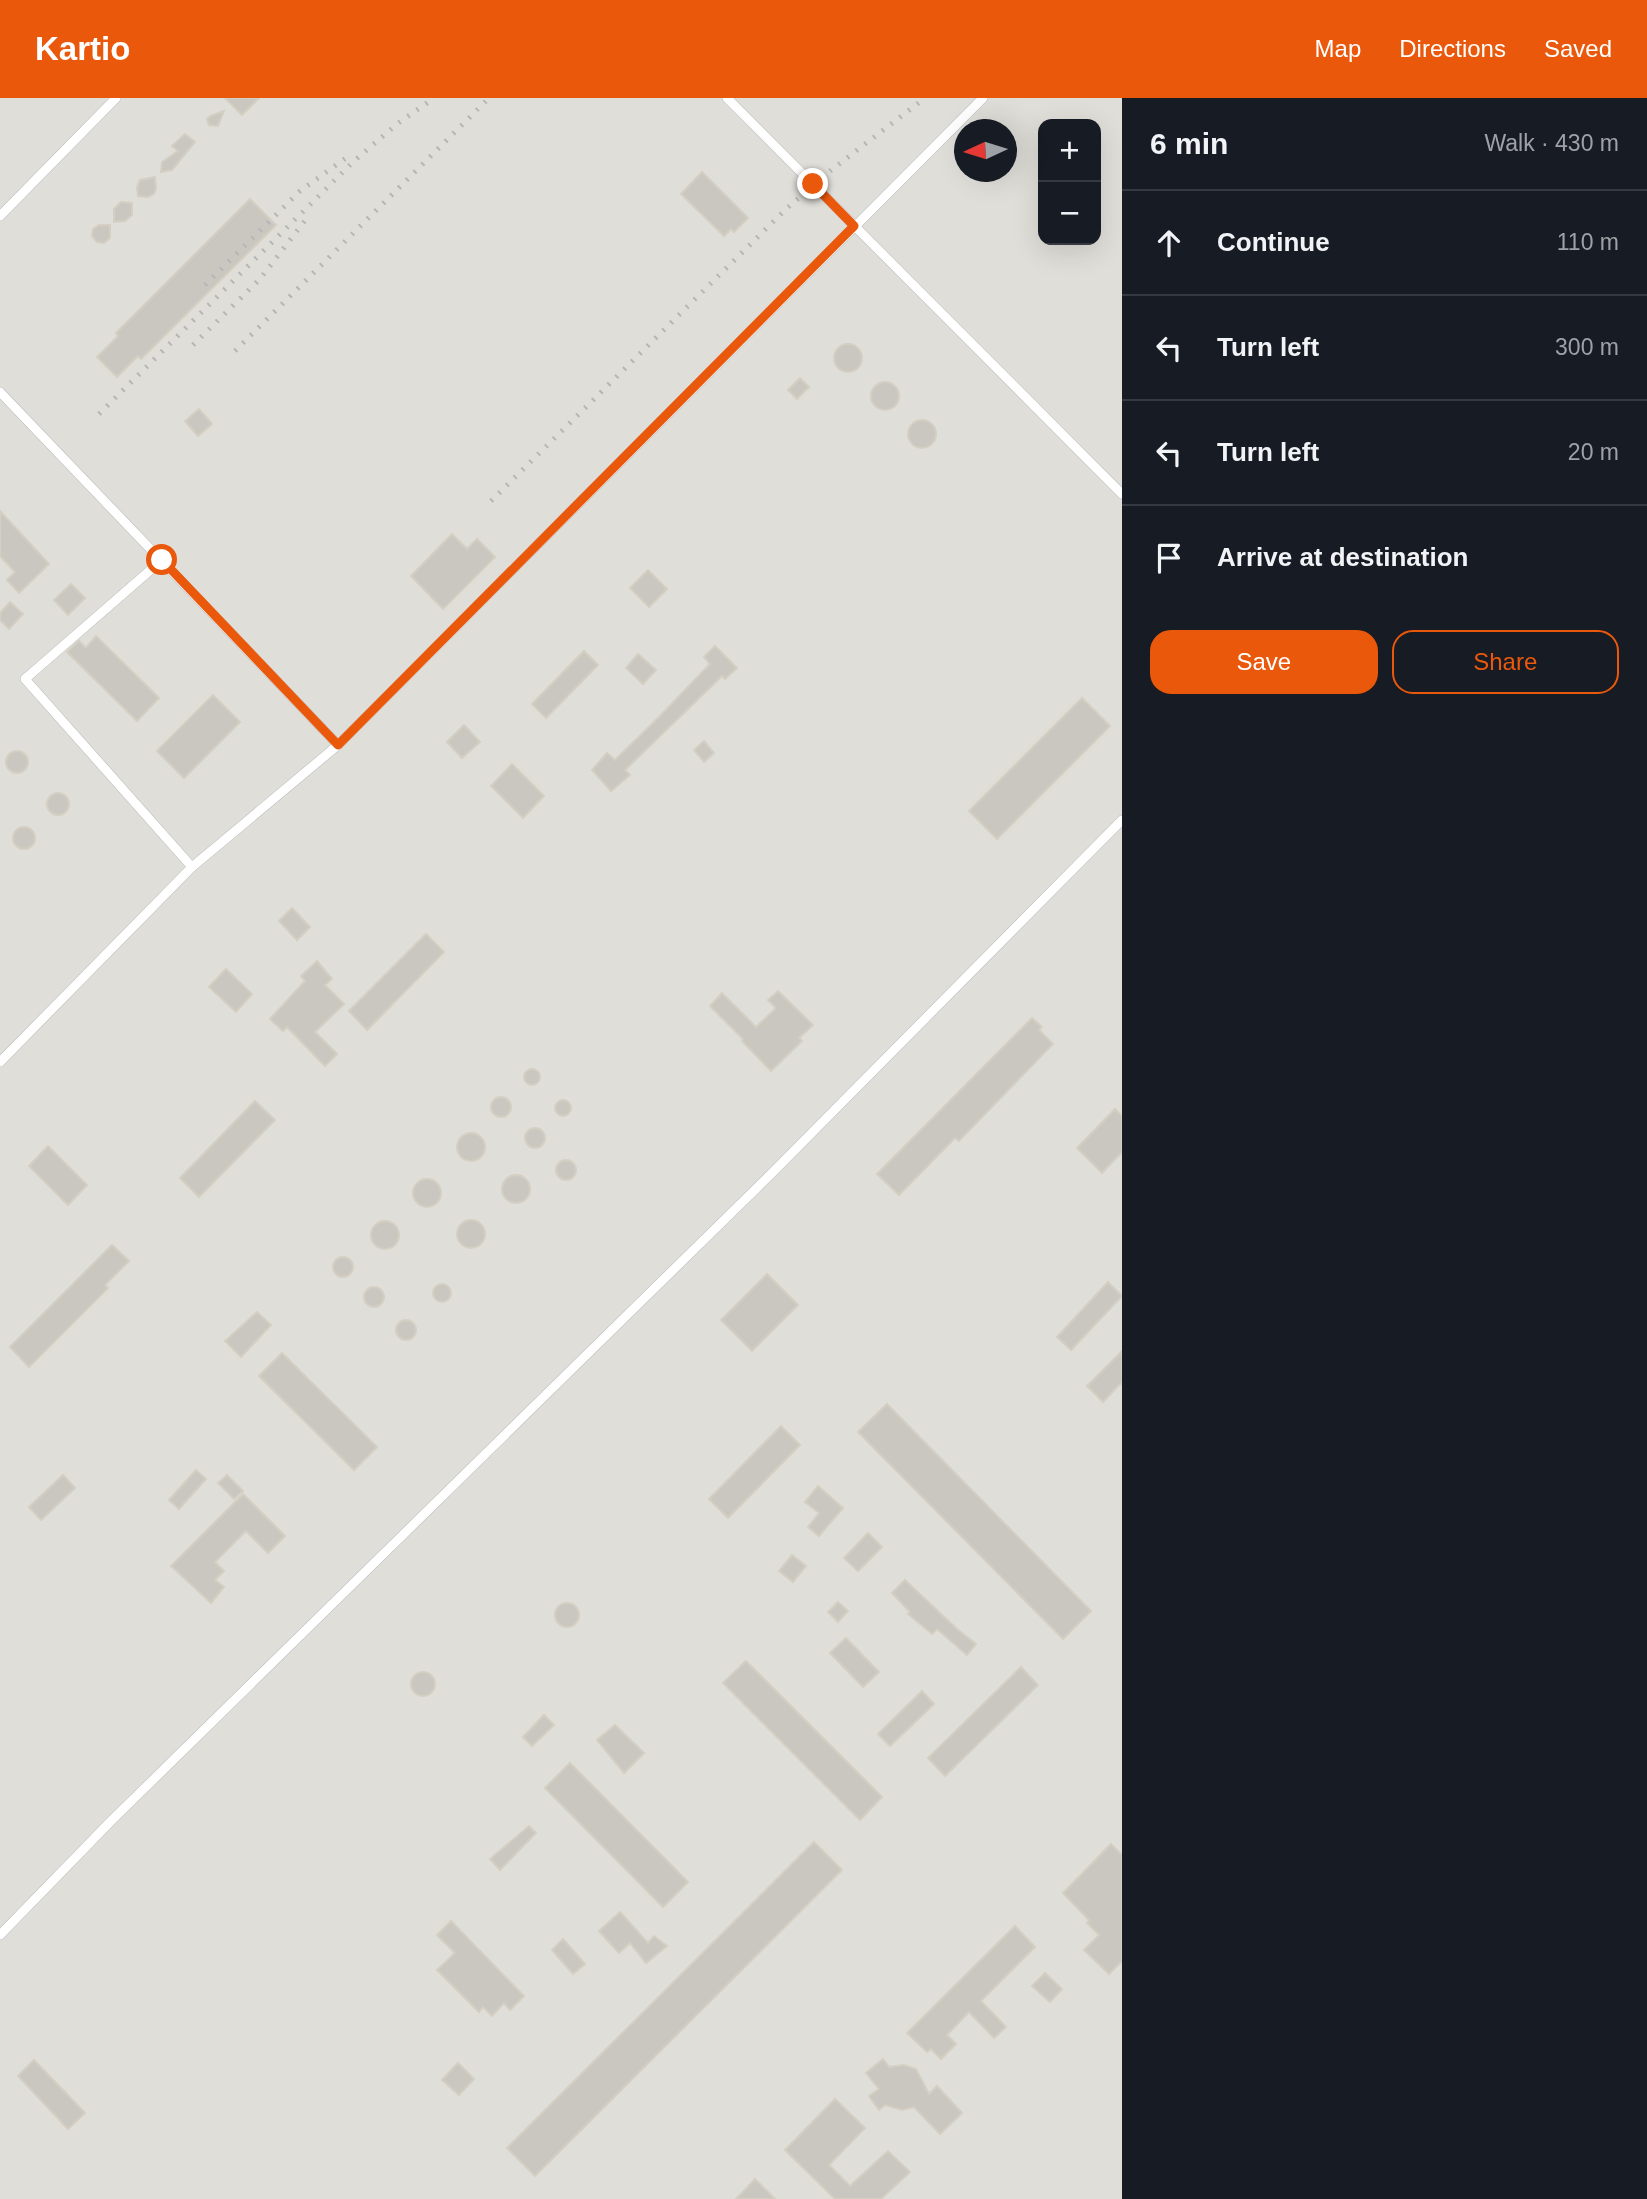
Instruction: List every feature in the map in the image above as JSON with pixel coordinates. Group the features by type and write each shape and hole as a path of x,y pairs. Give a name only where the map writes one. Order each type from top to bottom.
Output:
{"lane":[{"path":"0,216 116,98"},
{"path":"727,98 1122,494"},
{"path":"0,1062 192,867 338,745 983,98"},
{"path":"0,392 338,745"},
{"path":"162,560 25,679 192,867"},
{"path":"0,1935 111,1821 771,1174 1122,820"}],"shaded area":[{"path":"0,98 1122,98 1122,2199 0,2199"}],"building":[{"path":"225,98 259,98 242,115"},
{"path":"224,111 218,126 209,125 207,119 210,116"},
{"path":"185,134 195,142 172,170 161,172 162,162 178,151 172,146"},
{"path":"702,172 748,218 734,232 731,229 724,236 681,194"},
{"path":"155,177 154,194 148,197 138,196 137,187 140,180"},
{"path":"250,199 276,225 141,359 138,356 117,377 97,357 118,336 116,333"},
{"path":"121,202 132,203 132,215 125,221 114,222 114,209"},
{"path":"99,225 110,225 110,238 104,243 97,242 92,236 93,229"},
{"path":"848,344 858,348 862,358 858,368 848,372 838,368 834,358 838,348"},
{"path":"800,378 809,387 797,399 788,390"},
{"path":"885,382 895,386 899,396 895,406 885,410 875,406 871,396 875,386"},
{"path":"199,409 212,424 198,436 185,421"},
{"path":"922,420 932,424 936,434 932,444 922,448 912,444 908,434 912,424"},
{"path":"0,511 49,564 19,593 7,580 15,572 0,556"},
{"path":"452,534 467,549 477,539 495,557 443,609 411,576"},
{"path":"648,570 667,589 649,607 630,588"},
{"path":"71,584 85,598 68,615 54,600"},
{"path":"10,602 23,614 9,629 0,620 0,613"},
{"path":"96,636 159,698 137,721 67,652 79,641 86,648"},
{"path":"715,646 737,668 725,679 722,676 625,770 630,775 611,791 592,770 607,753 615,760 659,717 710,664 704,657"},
{"path":"584,651 598,665 546,718 532,704"},
{"path":"638,654 656,670 643,684 626,668"},
{"path":"213,695 240,722 184,778 157,751"},
{"path":"1082,698 1110,726 997,839 969,811"},
{"path":"464,725 480,742 462,758 447,742"},
{"path":"704,741 714,753 704,762 694,750"},
{"path":"17,751 25,754 28,762 25,770 17,773 9,770 6,762 9,754"},
{"path":"512,764 544,796 523,818 491,786"},
{"path":"58,793 66,796 69,804 66,812 58,815 50,812 47,804 50,796"},
{"path":"24,827 32,830 35,838 32,846 24,849 16,846 13,838 16,830"},
{"path":"292,908 310,927 297,940 279,921"},
{"path":"426,934 444,952 367,1030 349,1011"},
{"path":"317,961 332,979 325,985 344,1004 315,1032 337,1054 325,1066 287,1027 283,1031 270,1019 305,981 301,976"},
{"path":"226,969 252,994 236,1012 209,987"},
{"path":"778,991 813,1025 799,1038 802,1041 771,1071 710,1006 722,993 756,1027 776,1008 768,1000"},
{"path":"1032,1018 1042,1027 1039,1030 1053,1044 959,1141 955,1138 899,1195 877,1174"},
{"path":"532,1069 540,1077 532,1085 524,1077"},
{"path":"501,1097 508,1100 511,1107 508,1114 501,1117 494,1114 491,1107 494,1100"},
{"path":"563,1100 571,1108 563,1116 555,1108"},
{"path":"255,1101 275,1120 199,1197 180,1178"},
{"path":"1115,1109 1122,1116 1122,1152 1102,1173 1077,1148"},
{"path":"535,1128 542,1131 545,1138 542,1145 535,1148 528,1145 525,1138 528,1131"},
{"path":"471,1133 481,1137 485,1147 481,1157 471,1161 461,1157 457,1147 461,1137"},
{"path":"48,1146 87,1185 68,1205 29,1166"},
{"path":"566,1160 573,1163 576,1170 573,1177 566,1180 559,1177 556,1170 559,1163"},
{"path":"516,1175 526,1179 530,1189 526,1199 516,1203 506,1199 502,1189 506,1179"},
{"path":"427,1179 437,1183 441,1193 437,1203 427,1207 417,1203 413,1193 417,1183"},
{"path":"471,1220 481,1224 485,1234 481,1244 471,1248 461,1244 457,1234 461,1224"},
{"path":"385,1221 395,1225 399,1235 395,1245 385,1249 375,1245 371,1235 375,1225"},
{"path":"112,1245 129,1261 105,1285 108,1288 29,1367 10,1347"},
{"path":"343,1257 350,1260 353,1267 350,1274 343,1277 336,1274 333,1267 336,1260"},
{"path":"767,1274 798,1305 752,1351 721,1320"},
{"path":"1108,1282 1122,1296 1071,1350 1057,1337"},
{"path":"438,1284 446,1284 451,1293 449,1300 438,1302 433,1297 433,1289"},
{"path":"374,1287 381,1290 384,1297 381,1304 374,1307 367,1304 364,1297 367,1290"},
{"path":"257,1312 271,1325 241,1357 225,1341"},
{"path":"406,1320 413,1323 416,1330 413,1337 406,1340 399,1337 396,1330 399,1323"},
{"path":"1122,1351 1122,1382 1103,1402 1087,1386"},
{"path":"282,1353 377,1447 354,1470 259,1376"},
{"path":"887,1404 1091,1611 1063,1639 858,1432"},
{"path":"781,1426 800,1445 728,1518 709,1499"},
{"path":"196,1470 206,1479 179,1509 169,1500"},
{"path":"63,1475 75,1488 41,1520 29,1507"},
{"path":"227,1475 243,1491 234,1499 218,1483"},
{"path":"818,1486 843,1508 819,1536 808,1527 819,1513 805,1502"},
{"path":"243,1494 285,1536 268,1553 246,1531 215,1562 224,1571 215,1580 224,1587 211,1603 171,1566"},
{"path":"868,1533 882,1547 858,1571 844,1558"},
{"path":"792,1555 806,1566 793,1582 779,1571"},
{"path":"905,1580 976,1644 967,1655 937,1629 932,1634 908,1614 910,1612 892,1593"},
{"path":"838,1602 848,1611 838,1622 828,1612"},
{"path":"567,1603 576,1606 579,1615 576,1624 567,1627 558,1624 555,1615 558,1606"},
{"path":"846,1638 879,1672 863,1687 830,1653"},
{"path":"746,1661 882,1797 860,1820 723,1683"},
{"path":"1021,1667 1038,1685 945,1776 928,1758"},
{"path":"423,1672 432,1675 435,1684 432,1693 423,1696 414,1693 411,1684 414,1675"},
{"path":"922,1691 934,1704 890,1746 878,1734"},
{"path":"544,1715 554,1725 532,1746 523,1737"},
{"path":"615,1725 644,1753 624,1773 597,1740"},
{"path":"570,1763 688,1882 663,1907 545,1788"},
{"path":"529,1826 536,1833 500,1870 490,1859"},
{"path":"814,1842 842,1870 535,2176 507,2148"},
{"path":"1111,1844 1122,1855 1122,1961 1109,1974 1084,1950 1099,1935 1087,1923 1089,1920 1063,1893"},
{"path":"620,1912 648,1943 654,1936 667,1946 646,1963 630,1943 619,1953 599,1931"},
{"path":"451,1921 524,1996 510,2010 504,2003 492,2016 483,2007 479,2012 437,1970 455,1953 437,1935"},
{"path":"1015,1926 1035,1947 981,2001 1006,2027 994,2038 969,2012 947,2035 956,2044 941,2059 931,2049 927,2052 907,2033"},
{"path":"563,1939 585,1964 573,1974 552,1950"},
{"path":"1045,1973 1062,1989 1050,2002 1032,1986"},
{"path":"883,2059 889,2067 904,2065 916,2069 929,2094 937,2086 962,2113 940,2134 914,2107 902,2110 885,2105 879,2110 869,2096 879,2089 866,2073"},
{"path":"34,2060 85,2113 68,2129 18,2076"},
{"path":"458,2063 474,2079 459,2095 442,2080"},
{"path":"835,2099 865,2128 829,2165 850,2186 888,2151 910,2172 881,2199 835,2199 785,2150"},
{"path":"755,2179 775,2199 736,2199"}],"railway":[{"path":"99,414 354,161 397,124 434,98"},
{"path":"235,351 489,98"},
{"path":"491,501 785,210 830,171 925,98"},
{"path":"205,285 300,191 350,155"},
{"path":"193,345 260,279 307,218"}],"route":[{"path":"162,560 338,745 854,226 813,184"}]}
